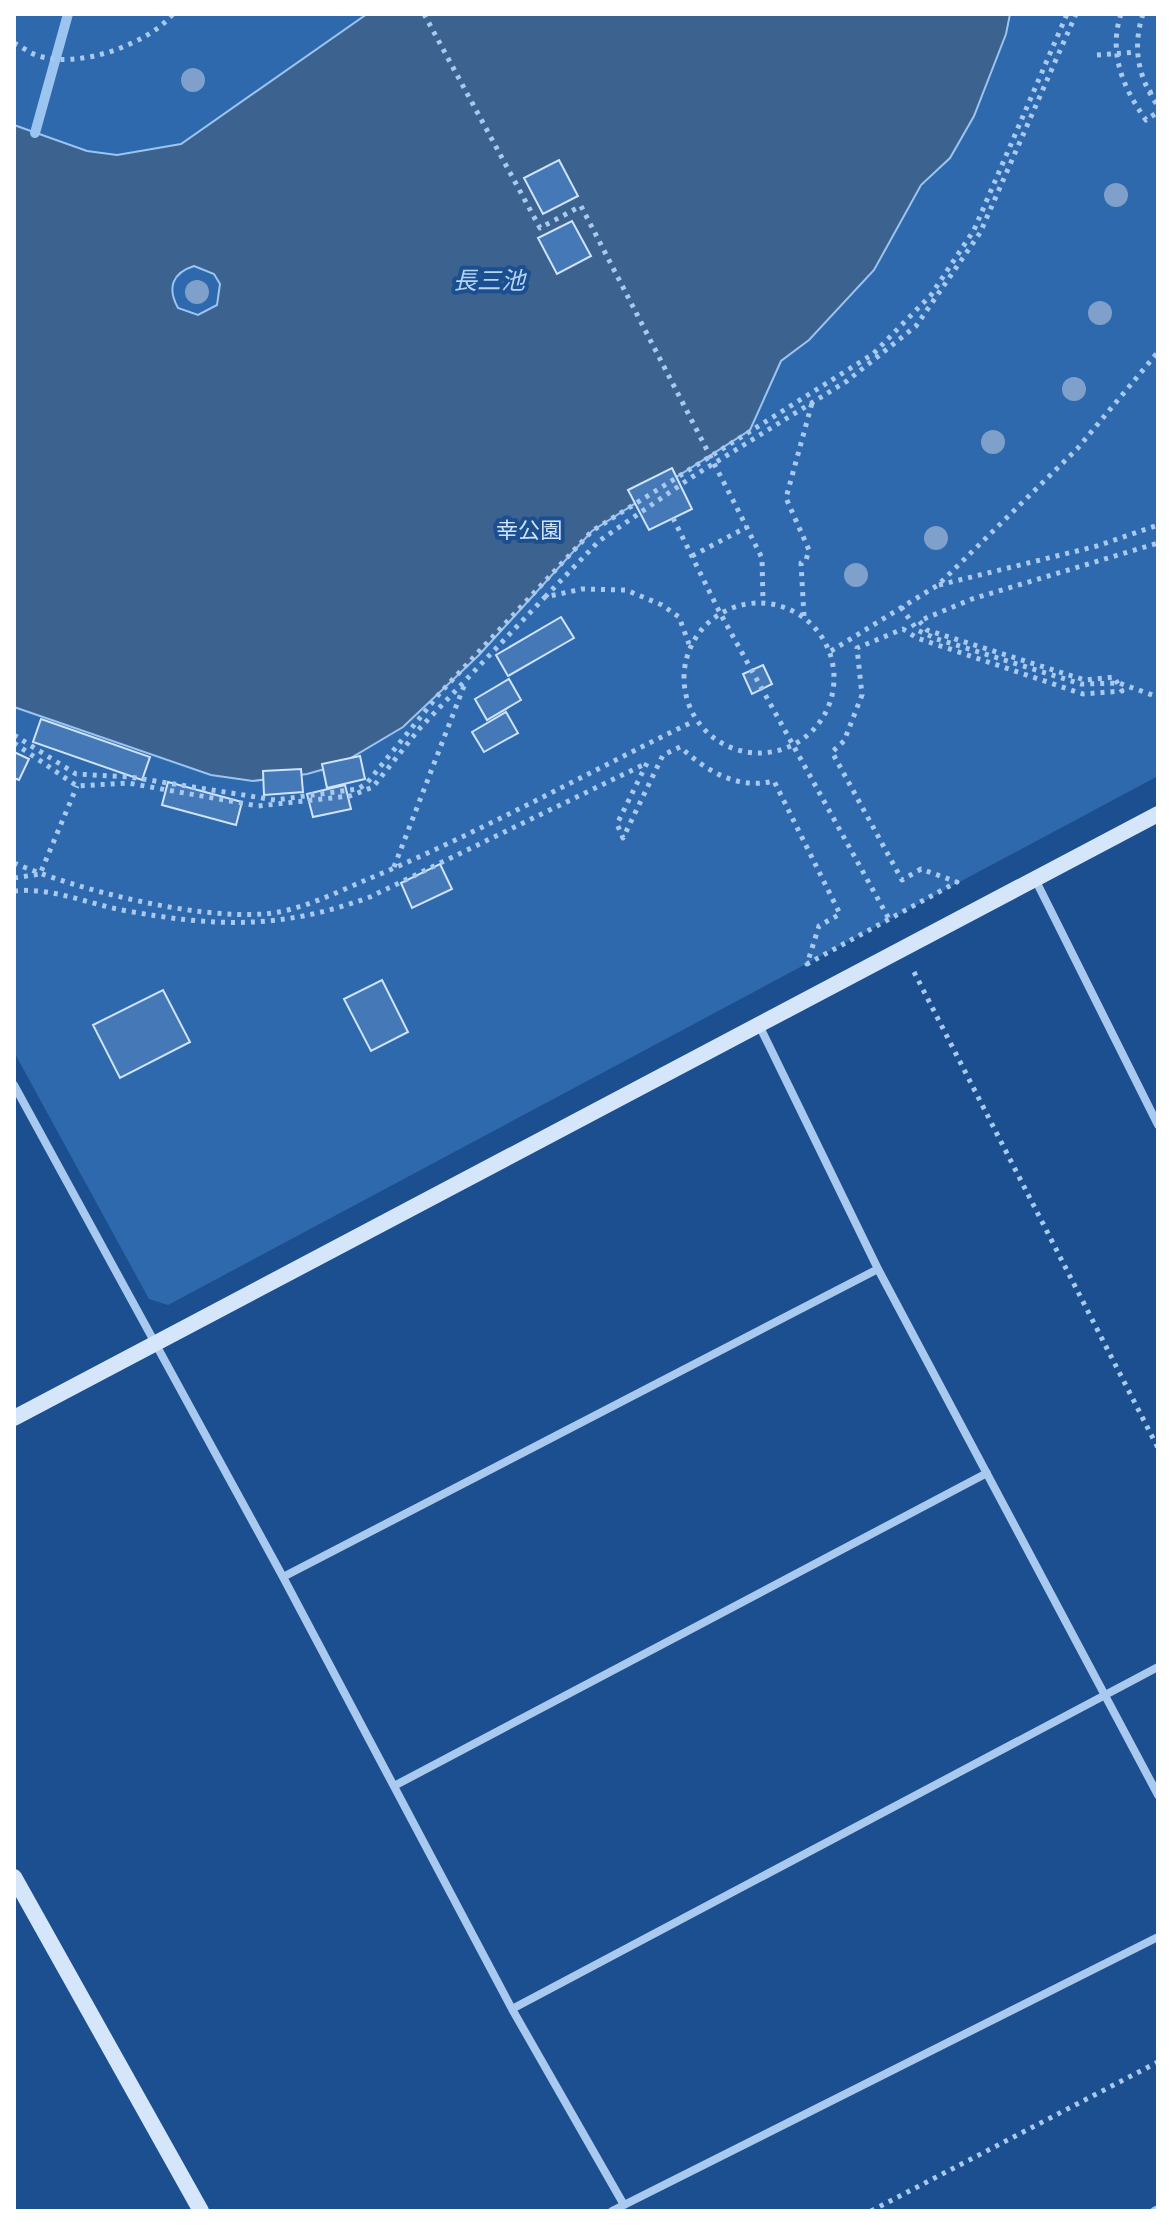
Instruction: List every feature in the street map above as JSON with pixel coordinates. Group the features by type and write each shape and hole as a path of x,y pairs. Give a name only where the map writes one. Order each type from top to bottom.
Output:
{"street":[{"path":"14,1418 1158,814"},
{"path":"1034,879 1158,1125"},
{"path":"758,1024 878,1269 1158,1795"},
{"path":"14,1085 283,1577 512,2009 624,2205"},
{"path":"283,1577 878,1269"},
{"path":"394,1786 987,1473"},
{"path":"512,2009 1158,1667"},
{"path":"14,1877 201,2211"},
{"path":"612,2211 1158,1937"}],"path":[{"path":"14,43 38,56 78,58 122,49 161,28 173,14"},
{"path":"424,14 540,228 581,206 762,558 763,601"},
{"path":"14,735 76,774 130,777 275,800 358,789 367,783 440,693 592,531 873,354 905,325 931,295 974,230 1067,14"},
{"path":"14,743 77,786 128,783 258,806 350,796 373,787 420,728 599,541 882,356 916,326 965,259 986,219 1076,14"},
{"path":"1121,14 1116,53 1127,90 1146,120 1158,109 1149,93 1136,52 1143,14"},
{"path":"1097,55 1136,52"},
{"path":"1149,93 1158,90"},
{"path":"831,651 938,585 1077,449 1158,352"},
{"path":"804,616 801,563 806,560 809,550 786,498 813,402"},
{"path":"673,518 719,611 901,947 1158,1448"},
{"path":"938,585 1097,546 1158,525"},
{"path":"692,556 747,527"},
{"path":"14,891 40,888 63,898 183,920 249,924 324,914 370,897 647,763 617,824 623,838 663,755 680,747 709,772 757,785 774,781 840,914 819,926 807,964 957,882 921,869 902,880 832,752 844,741 862,695 857,648 903,629 917,638 1083,694 1122,691 1114,677 1085,680 927,630 919,621 972,599 1158,543"},
{"path":"545,597 582,589 626,590 662,605 679,617 689,644 682,683 694,721 722,746 758,755 794,746 822,722 835,688 831,651 804,616 763,601 719,611 689,644"},
{"path":"901,607 917,630 937,639 1081,684 1119,683 1158,697"},
{"path":"394,868 465,681"},
{"path":"14,863 40,874 169,907 264,915 315,901 394,868 491,824 694,721"},
{"path":"40,874 77,786"},
{"path":"14,878 40,874"},
{"path":"871,2211 1158,2062"}],"green space":[{"name":"幸公園","path":"14,14 1158,14 1158,776 168,1305 149,1299 14,1052"}],"water":[{"name":"長三池","path":"367,14 1010,14 1006,34 974,116 950,158 921,185 874,270 809,340 781,361 750,430 592,531 479,655 403,727 339,765 307,774 253,781 211,775 14,707 14,125 87,151 117,155 181,144","holes":["194,266 214,274 220,284 217,305 198,315 178,308 172,288 176,277"]}],"building":[{"path":"559,160 578,196 543,214 524,178"},
{"path":"572,221 591,256 557,274 538,238"},
{"path":"672,468 692,509 649,530 628,490"},
{"path":"561,617 574,638 508,676 496,655"},
{"path":"763,665 772,684 752,694 743,674"},
{"path":"509,679 521,700 487,720 475,699"},
{"path":"506,712 518,733 484,752 472,732"},
{"path":"41,719 150,757 142,780 33,742"},
{"path":"14,752 29,759 19,780 14,778"},
{"path":"360,756 365,779 327,788 322,764"},
{"path":"301,769 303,792 264,795 263,771"},
{"path":"168,782 242,802 236,825 162,805"},
{"path":"345,785 351,809 313,817 307,794"},
{"path":"440,864 452,889 412,908 401,883"},
{"path":"382,980 408,1032 371,1051 344,999"},
{"path":"163,990 190,1042 120,1078 93,1025"}],"waterway":[{"path":"35,133 68,14"}]}
